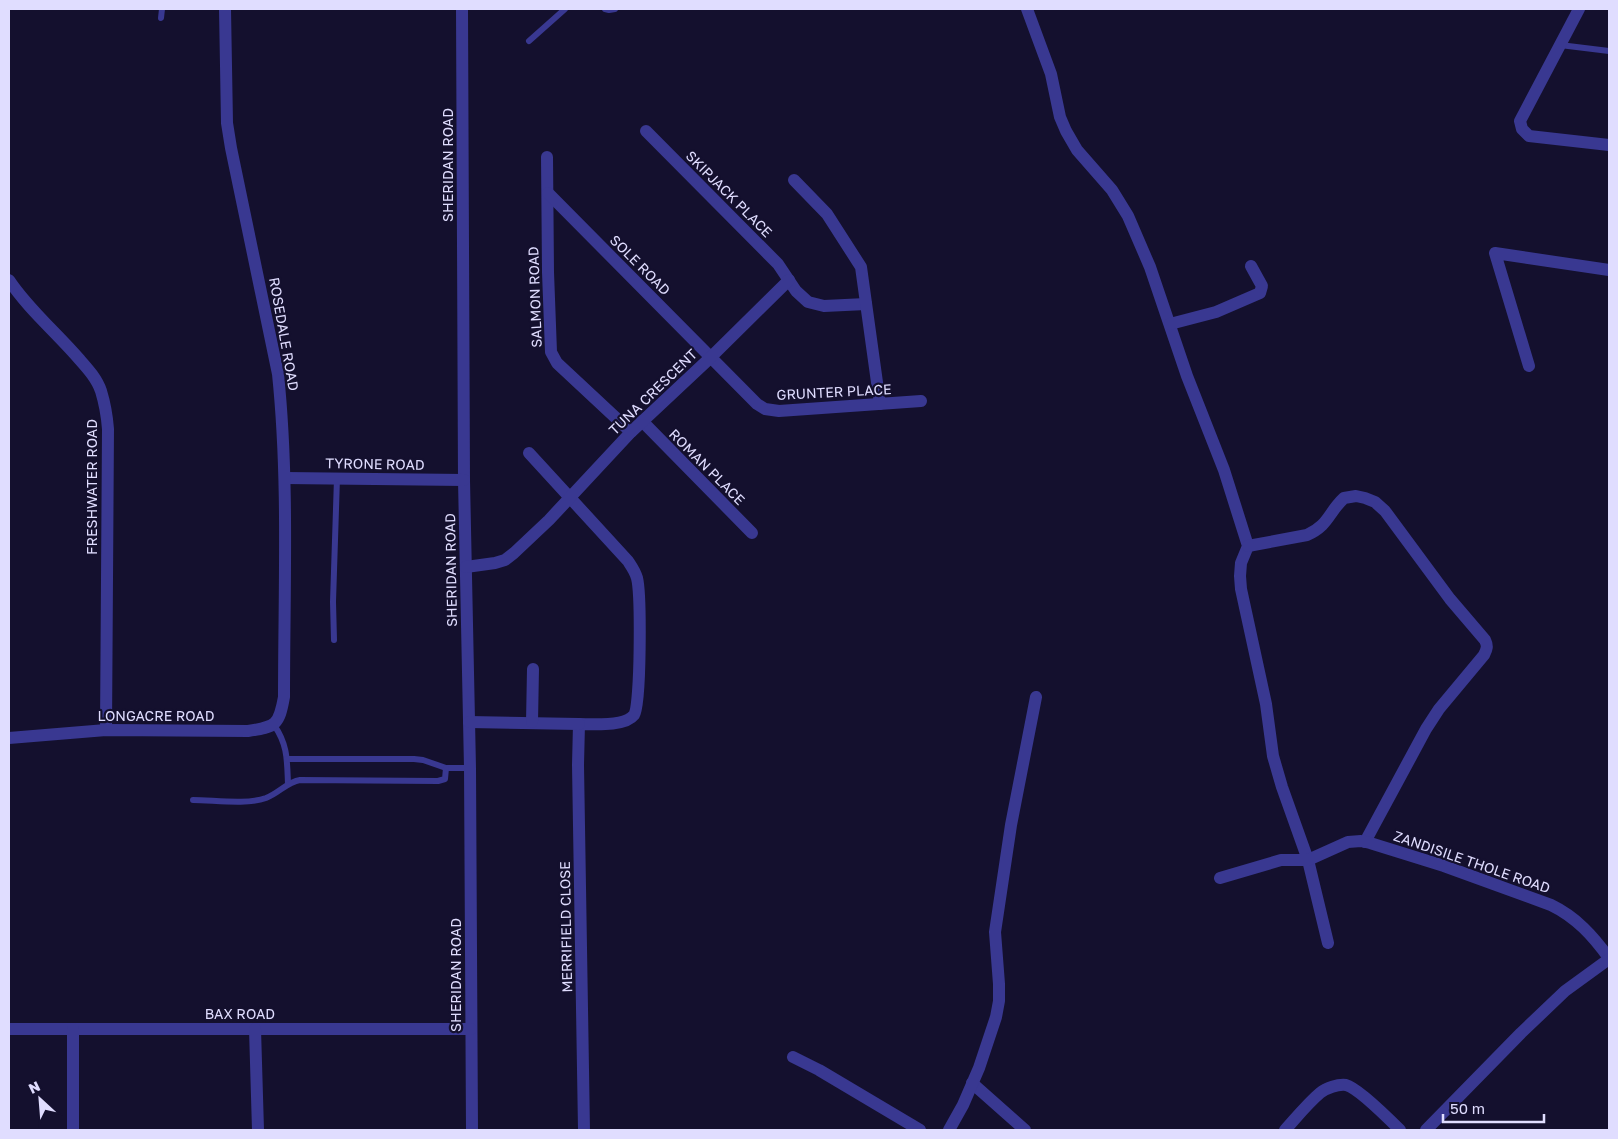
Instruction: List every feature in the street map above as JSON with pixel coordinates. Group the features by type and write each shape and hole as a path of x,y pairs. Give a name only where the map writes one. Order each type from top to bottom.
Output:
{"street":[{"name":"ROSEDALE ROAD","path":"225,9 227,123 278,374 282,409 285,478 284,697 281,715 274,724"},
{"name":"SHERIDAN ROAD","path":"462,9 464,480 470,768 472,1130"},
{"path":"1027,9 1051,74 1060,117 1077,150 1112,190 1128,216 1150,267 1187,376 1224,470 1248,546 1241,563 1241,589 1266,704 1272,756 1308,860 1328,943"},
{"path":"1579,9 1520,121 1522,129 1529,136 1609,145"},
{"name":"SKIPJACK PLACE","path":"646,131 778,264 789,280"},
{"name":"SALMON ROAD","path":"547,157 551,352 557,362 631,432"},
{"path":"794,180 826,214 861,267 880,404"},
{"name":"SOLE ROAD","path":"548,193 710,358"},
{"path":"1529,366 1495,253 1609,270"},
{"path":"1170,324 1216,312 1260,293 1262,286 1251,266"},
{"name":"FRESHWATER ROAD","path":"9,280 18,294 72,350 91,373 101,390 106,409 108,429 106,730"},
{"path":"789,280 802,297 814,304 824,306 866,304"},
{"name":"TUNA CRESCENT","path":"466,567 495,563 505,560 514,553 538,531 642,421 710,358 789,280"},
{"name":"GRUNTER PLACE","path":"710,358 757,404 765,409 779,411 921,401"},
{"name":"ROMAN PLACE","path":"642,421 752,533"},
{"path":"469,722 578,724 618,722 630,719 637,708 639,613 637,579 634,569 529,453"},
{"name":"TYRONE ROAD","path":"285,478 464,480"},
{"path":"1248,546 1307,535 1326,523 1344,498 1356,496 1376,502 1397,524 1450,599 1487,644 1484,655 1426,729 1365,842"},
{"path":"532,722 533,669"},
{"path":"948,1130 963,1105 979,1068 996,1017 999,1001 999,984 995,932 1010,825 1036,697"},
{"name":"LONGACRE ROAD","path":"9,738 106,730 248,731 264,729 274,724"},
{"name":"MERRIFIELD CLOSE","path":"578,724 584,1130"},
{"name":"ZANDISILE THOLE ROAD","path":"1308,860 1348,842 1365,842 1444,866 1566,912 1598,943 1609,959"},
{"path":"1220,878 1281,860 1308,860"},
{"path":"1426,1130 1565,991 1609,959"},
{"name":"BAX ROAD","path":"9,1029 471,1029"},
{"path":"73,1029 73,1130"},
{"path":"255,1029 258,1130"},
{"path":"793,1057 819,1070 920,1130"},
{"path":"972,1083 1025,1130"},
{"path":"1285,1130 1319,1094 1332,1087 1345,1085 1352,1088 1382,1112 1400,1130"}],"lane":[{"path":"161,18 162,9"},
{"path":"529,41 566,9"},
{"path":"605,9 615,9"},
{"path":"1560,45 1609,51"},
{"path":"334,640 333,602 337,478"},
{"path":"274,724 286,749 288,784"},
{"path":"287,759 414,759 446,768 470,768"},
{"path":"193,800 257,800 273,795 292,781 300,780 438,781 445,779 446,768"}]}
